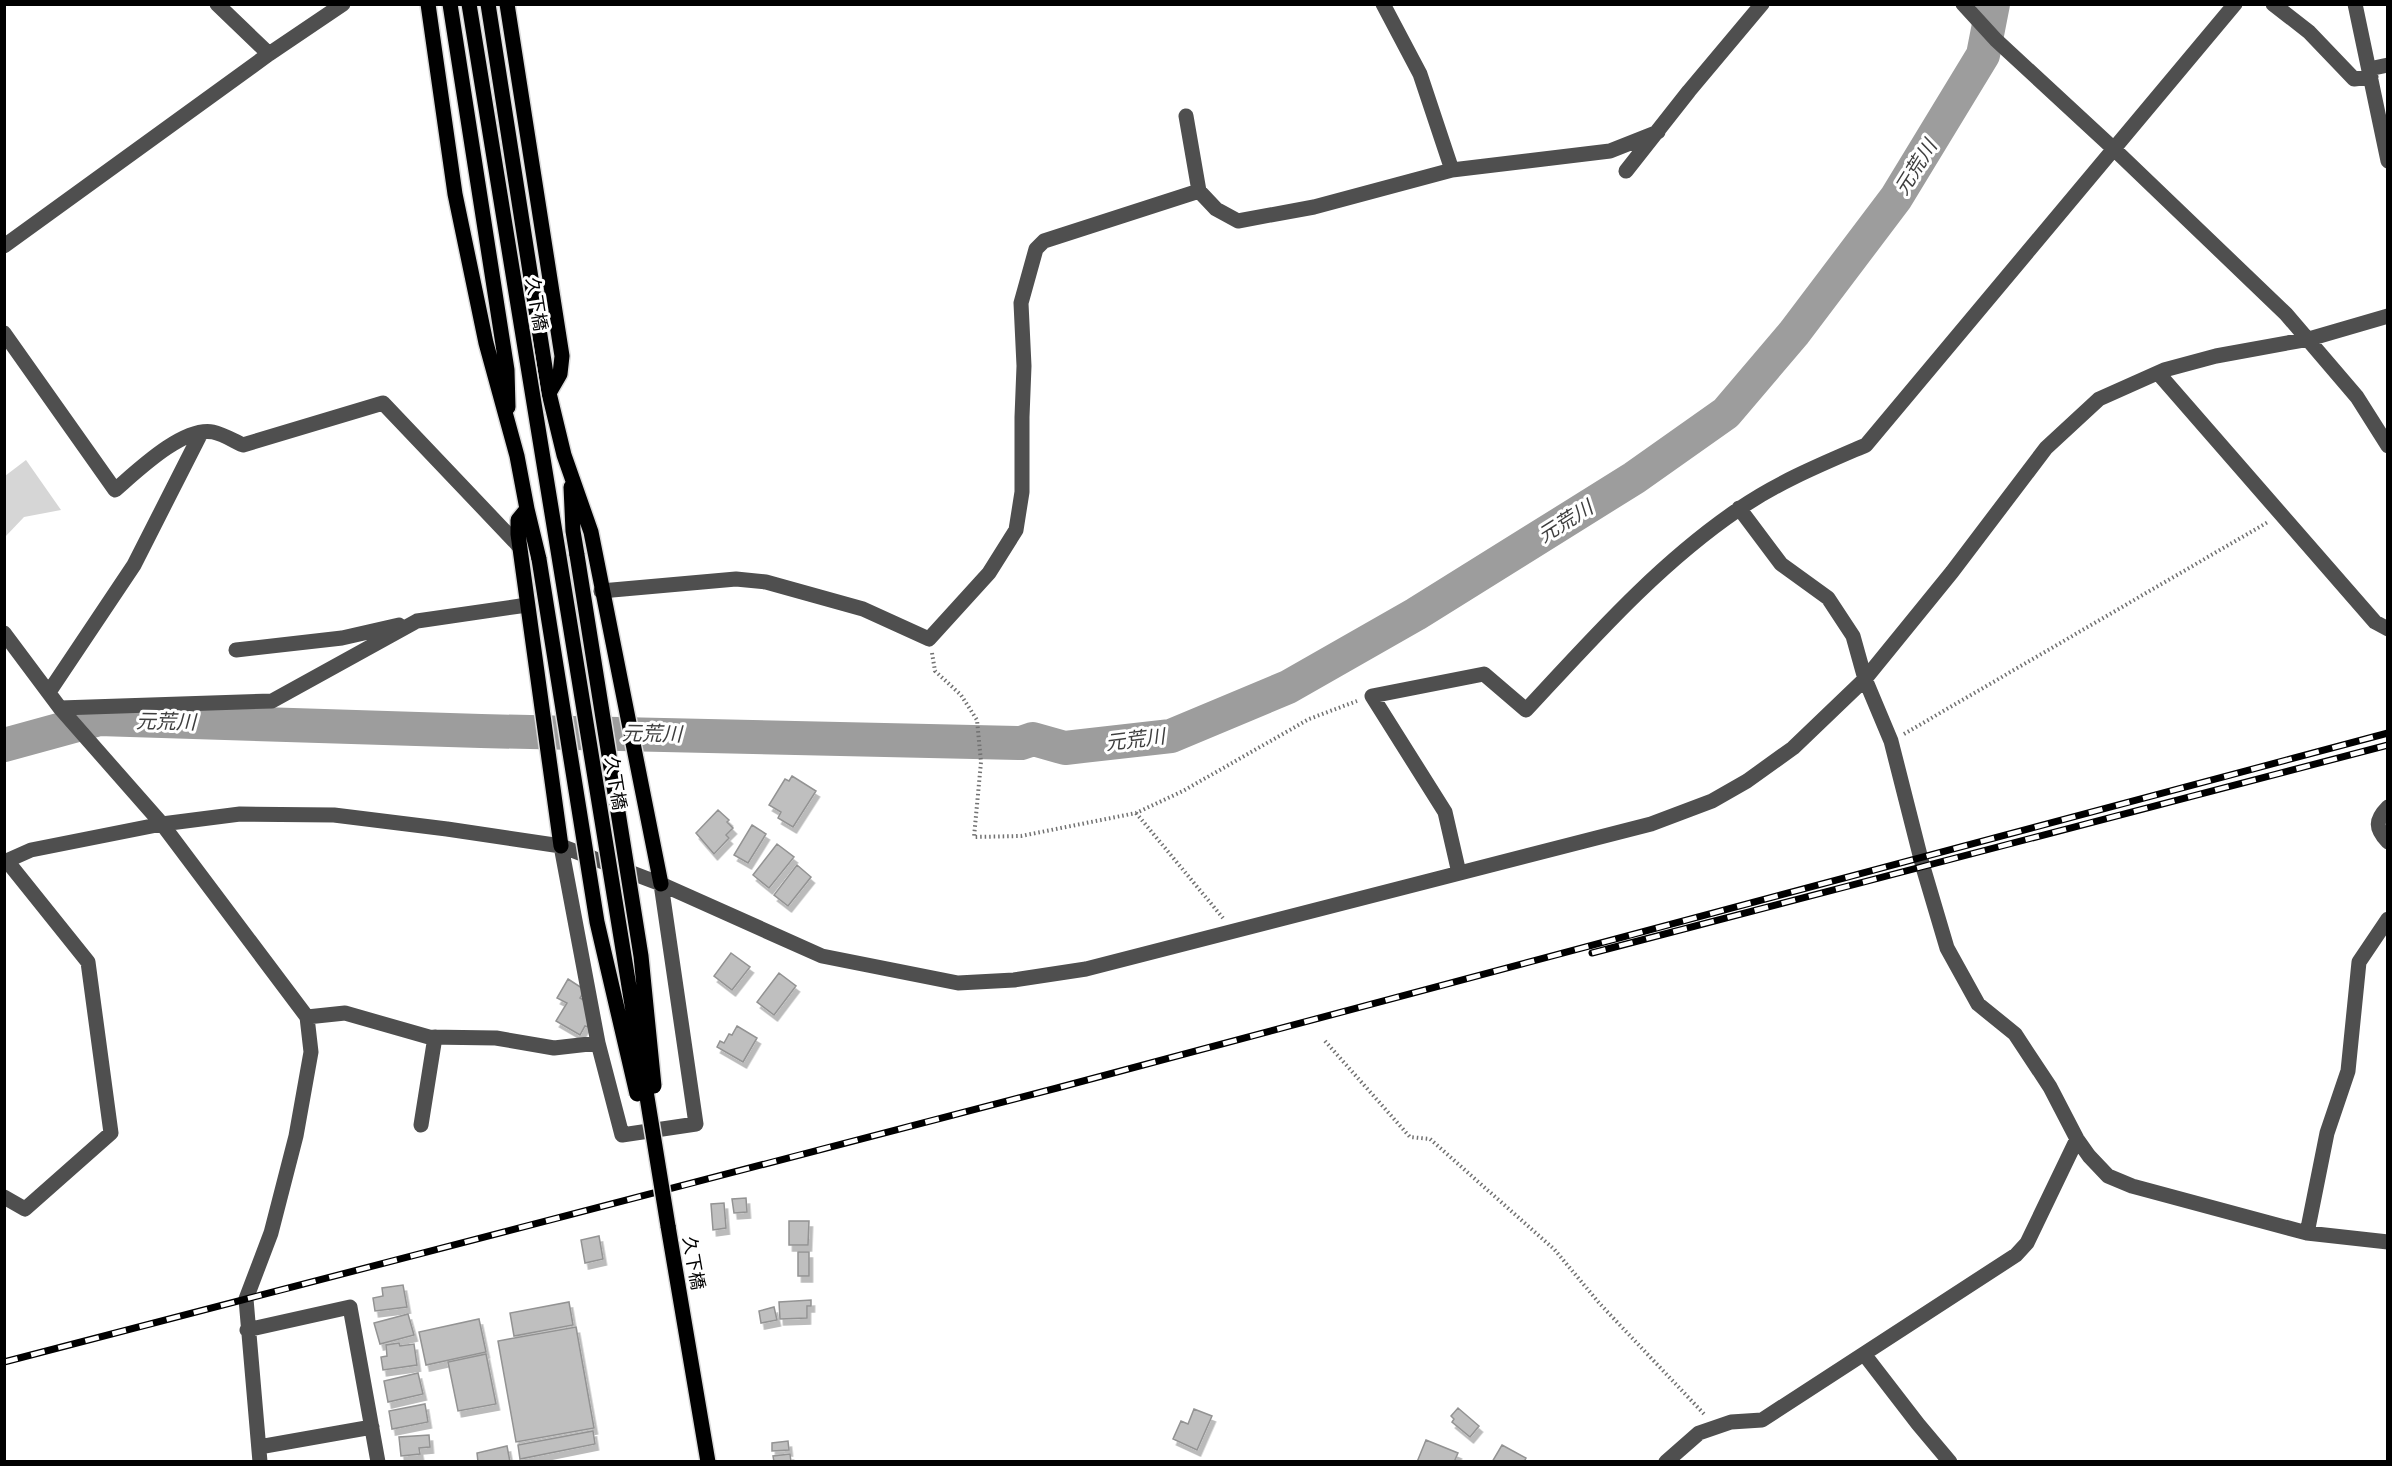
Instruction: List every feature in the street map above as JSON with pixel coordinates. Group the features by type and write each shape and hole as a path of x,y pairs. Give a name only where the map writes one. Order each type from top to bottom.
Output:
{"main road":[{"path":"428,4 455,194 486,343 508,422 539,560 597,922 668,1226"},
{"path":"450,4 504,348 508,382 508,422"},
{"name":"久下橋","path":"469,4 708,1461"},
{"path":"488,4 549,393 571,478 591,532 661,884"},
{"path":"507,4 562,356 560,374 549,393"},
{"path":"571,478 572,524 641,956 668,1226"},
{"path":"527,509 518,520 519,546 561,846"}],"street":[{"path":"217,4 269,54"},
{"path":"4,246 269,54 343,4"},
{"path":"1383,4 1420,74 1452,170"},
{"path":"1626,171 1762,4"},
{"path":"1963,4 1996,40 2115,150 2309,339 2357,397 2388,446"},
{"path":"1459,873 1445,812 1372,696 1484,674 1526,710 1629,600 1739,508 1795,476 1866,446 2235,4"},
{"path":"2273,4 2309,32 2354,79 2388,65"},
{"path":"2355,4 2384,124 2388,161"},
{"path":"1186,116 1199,191 1216,209 1238,222 1314,207 1452,170 1610,151 1658,132"},
{"path":"601,591 736,579 766,582 863,609 930,639 989,573 1016,530 1022,492 1024,366 1021,303 1036,249 1044,240 1199,191"},
{"path":"4,1197 25,1209 111,1133 88,962 6,862 32,850 162,824 240,814 334,815 561,846 661,884 822,956 958,983 1014,980 1086,969 1235,933 1652,824 1712,801 1747,781 1793,748 1865,679 1952,572 2046,448 2098,399 2158,373 2216,356 2309,339 2388,316"},
{"path":"4,333 115,490 157,452 194,434 212,431 243,445 383,403 519,546"},
{"path":"2158,373 2375,622 2388,629"},
{"path":"49,692 134,564 201,433"},
{"path":"1739,508 1781,564 1828,598 1853,636 1865,679 1892,741 1923,867 1947,948 1978,1004 2015,1034 2050,1087 2077,1139 2108,1176 2132,1186 2307,1233 2388,1242"},
{"path":"236,650 342,638 417,621 527,605"},
{"path":"60,708 272,701 417,621"},
{"path":"4,633 60,708 162,824 307,1017 311,1052 296,1136 271,1233 246,1299 259,1454 372,1427"},
{"path":"2388,807 2380,815 2377,824 2378,832 2388,842"},
{"path":"561,846 598,1043 622,1135 696,1124 661,884"},
{"path":"2307,1233 2327,1133 2348,1071 2359,962 2388,919"},
{"path":"307,1017 345,1013 435,1037 496,1038 554,1048 598,1043"},
{"path":"421,1125 435,1037"},
{"path":"1666,1461 1699,1433 1731,1422 1762,1420 2016,1255 2027,1243 2077,1139"},
{"path":"247,1330 350,1307 378,1461"},
{"path":"1864,1354 1950,1461"}],"path":[{"path":"1892,741 2281,514"},
{"path":"930,639 935,671 961,695 977,720 981,762 974,837 1021,836 1136,813 1183,791 1309,719 1372,696"},
{"path":"1136,813 1235,933"},
{"path":"1325,1041 1410,1137 1430,1139 1554,1249 1600,1304 1716,1427"}],"shaded area":[{"path":"26,460 61,510 24,517 5,537 5,476"}],"building":[{"path":"792,776 816,791 793,827 778,818 781,812 769,805 785,779 789,781"},
{"path":"718,810 729,820 727,822 733,828 726,835 729,838 714,854 696,833"},
{"path":"752,825 766,834 748,863 734,855"},
{"path":"777,844 794,857 769,888 753,875"},
{"path":"797,865 811,877 788,906 774,895"},
{"path":"731,953 750,967 732,990 714,976"},
{"path":"779,973 796,986 774,1015 757,1002"},
{"path":"568,979 585,990 580,998 590,1004 588,1027 585,1026 580,1035 556,1021 567,1003 557,998"},
{"path":"737,1026 757,1038 743,1062 717,1047 720,1041 724,1043 729,1034 732,1035"},
{"path":"746,1198 747,1212 734,1213 732,1199"},
{"path":"724,1203 726,1228 713,1230 711,1204"},
{"path":"789,1221 809,1221 808,1245 789,1245"},
{"path":"599,1236 603,1259 585,1263 581,1240"},
{"path":"798,1252 809,1252 809,1276 798,1276"},
{"path":"403,1285 407,1307 375,1311 373,1298 383,1296 382,1288"},
{"path":"811,1300 811,1306 807,1306 807,1318 780,1319 779,1302"},
{"path":"569,1302 573,1325 514,1336 510,1313"},
{"path":"774,1307 777,1320 761,1323 759,1311"},
{"path":"408,1314 414,1335 380,1344 374,1323"},
{"path":"479,1319 486,1352 426,1365 419,1332"},
{"path":"576,1327 594,1428 516,1442 498,1341"},
{"path":"399,1343 400,1346 414,1344 417,1365 383,1370 381,1357 387,1356 386,1345"},
{"path":"486,1354 496,1404 458,1411 448,1362"},
{"path":"418,1373 423,1394 388,1402 384,1381"},
{"path":"425,1404 428,1422 392,1429 389,1411"},
{"path":"1458,1408 1479,1426 1470,1437 1452,1422 1454,1419 1451,1416"},
{"path":"1194,1409 1212,1416 1197,1450 1173,1439 1181,1421 1188,1424"},
{"path":"593,1431 595,1444 520,1459 518,1445"},
{"path":"429,1435 430,1447 419,1448 420,1454 401,1456 399,1437"},
{"path":"1426,1440 1458,1453 1454,1462 1417,1462"},
{"path":"788,1441 789,1450 772,1451 772,1443"},
{"path":"1502,1445 1526,1458 1524,1462 1492,1462"},
{"path":"507,1446 510,1462 478,1462 477,1453"},
{"path":"790,1454 791,1462 774,1462 773,1456"}],"waterway":[{"name":"元荒川","path":"4,745 99,719 481,731 1021,743 1033,739 1065,748 1171,736 1288,687 1416,614 1634,478 1726,413 1794,333 1896,198 1983,55 1993,4"}],"railway":[{"path":"4,1362 1057,1088 2388,733"},
{"path":"1592,953 2388,745"}]}
